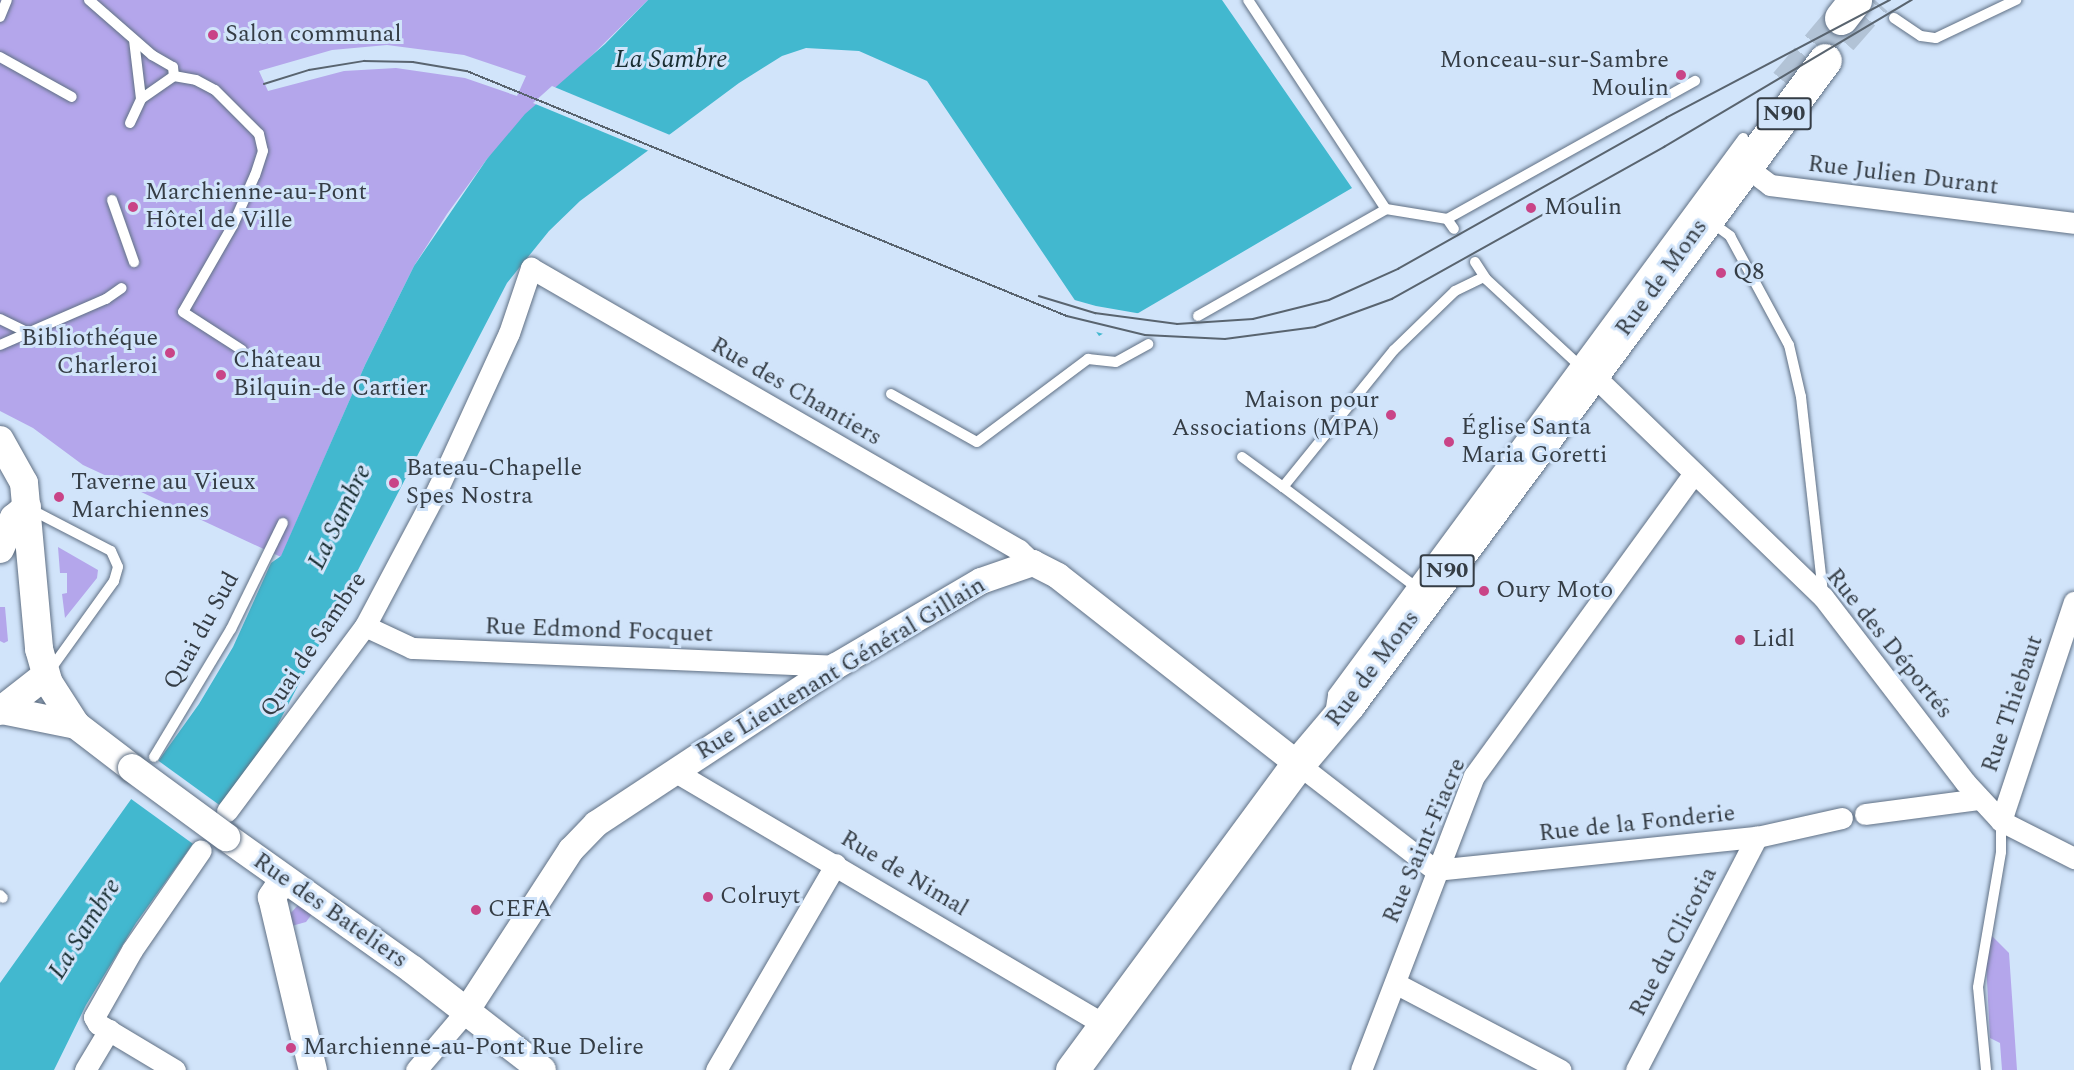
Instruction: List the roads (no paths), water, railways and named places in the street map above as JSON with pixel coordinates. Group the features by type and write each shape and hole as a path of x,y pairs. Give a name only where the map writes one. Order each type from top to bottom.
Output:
{"main road":[{"name":"Rue de Mons","path":"1740,155 1825,60"},
{"name":"Rue de Mons","path":"1072,1070 1298,764 1332,724 1421,591 1584,370 1710,213 1740,155 1786,83"},
{"path":"0,440 19,468 27,507 39,649 46,675 60,704 76,725"},
{"path":"0,549 14,518 27,507"},
{"path":"0,567 32,568"},
{"path":"1,710 46,675"},
{"path":"1,710 76,725"},
{"name":"Rue des Bateliers","path":"76,725 134,760 227,824 284,879 467,1010 542,1070"},
{"path":"284,879 272,897 313,1070"}],"street":[{"name":"Rue Julien Durant","path":"1740,155 1770,185 2074,223"},
{"name":"Rue des Chantiers","path":"531,268 1019,550 1033,563"},
{"name":"Quai de Sambre","path":"227,824 365,626 438,488 509,333 531,268"},
{"name":"Rue des Déportés","path":"1584,370 1823,597 1979,800 2001,821 2074,858"},
{"name":"Rue Saint-Fiacre","path":"1361,1070 1435,870 1474,776 1694,473"},
{"name":"Rue Lieutenant Général Gillain","path":"467,1010 579,840 596,824 836,666 981,581 1033,563"},
{"path":"1033,563 1058,576 1435,870"},
{"name":"Rue Thiebaut","path":"2001,821 2074,602"},
{"name":"Rue Edmond Focquet","path":"365,626 412,648 836,666"},
{"name":"Rue de Nimal","path":"674,771 836,864 1105,1025"},
{"path":"1865,814 1979,800"},
{"name":"Rue de la Fonderie","path":"1435,870 1757,837 1842,818"},
{"name":"Rue du Clicotia","path":"1636,1070 1757,837"},
{"path":"175,1070 98,1024 96,1008 201,850"},
{"path":"716,1070 836,864"},
{"path":"1395,982 1561,1070"},
{"path":"416,1070 467,1010"},
{"path":"85,1070 109,1030"}],"lane":[{"path":"0,16 7,0"},
{"path":"89,0 134,40 173,67 174,76"},
{"path":"1248,0 1386,209"},
{"path":"1894,18 1921,36 1936,38 2016,0"},
{"path":"134,40 141,99"},
{"path":"0,57 72,97"},
{"path":"130,123 141,99 174,76 196,80 215,90 259,134 262,151 255,175 233,225 183,312 242,350"},
{"path":"1198,316 1386,209 1447,219 1695,81"},
{"path":"1475,261 1484,277 1584,370 1740,155"},
{"path":"112,200 134,262"},
{"path":"1710,213 1730,236 1789,345 1801,397 1823,597"},
{"path":"1447,219 1454,229"},
{"path":"1283,487 1394,350 1455,291 1484,277"},
{"path":"0,345 106,299 122,288"},
{"path":"0,319 29,333"},
{"path":"891,394 977,442 1089,359 1116,362 1148,344"},
{"path":"1242,457 1421,591"},
{"path":"27,507 111,551 118,567 114,581 46,675"},
{"name":"Quai du Sud","path":"134,760 231,629 283,523"},
{"path":"1986,1070 1978,987 2001,852 2001,821"}],"water":[{"name":"La Sambre","path":"648,0 1222,0 1352,188 1099,336 927,81 859,51 806,48 782,56 739,83 580,201 549,231 507,283 276,728 136,923 86,1005 54,1070 0,1070 0,983 199,704 233,647 271,563 281,556 365,365 414,266 487,159 525,114 605,44"}],"tunnel":[{"path":"1841,39 1875,0"},
{"path":"1786,83 1841,18"}],"tram line":[{"path":"1039,296 1095,313 1177,324 1253,319 1329,300 1398,269 1666,118 1890,0"},
{"path":"264,84 309,70 364,61 413,62 467,71 1067,316 1145,335 1225,339 1315,327 1392,299 1664,147 1912,0"}],"place":[{"name":"Salon communal","path":"213,35"},
{"name":"Monceau-sur-Sambre Moulin","path":"1681,75"},
{"name":"Marchienne-au-Pont Hôtel de Ville","path":"133,207"},
{"name":"Moulin","path":"1531,208"},
{"name":"Q8","path":"1721,273"},
{"name":"Bibliothéque Charleroi","path":"170,353"},
{"name":"Château Bilquin-de Cartier","path":"221,375"},
{"name":"Maison pour Associations (MPA)","path":"1391,415"},
{"name":"Église Santa Maria Goretti","path":"1449,442"},
{"name":"Bateau-Chapelle Spes Nostra","path":"394,483"},
{"name":"Taverne au Vieux Marchiennes","path":"59,497"},
{"name":"Oury Moto","path":"1484,591"},
{"name":"Lidl","path":"1740,640"},
{"name":"Colruyt","path":"708,897"},
{"name":"CEFA","path":"476,910"},
{"name":"Marchienne-au-Pont Rue Delire","path":"291,1048"}]}
